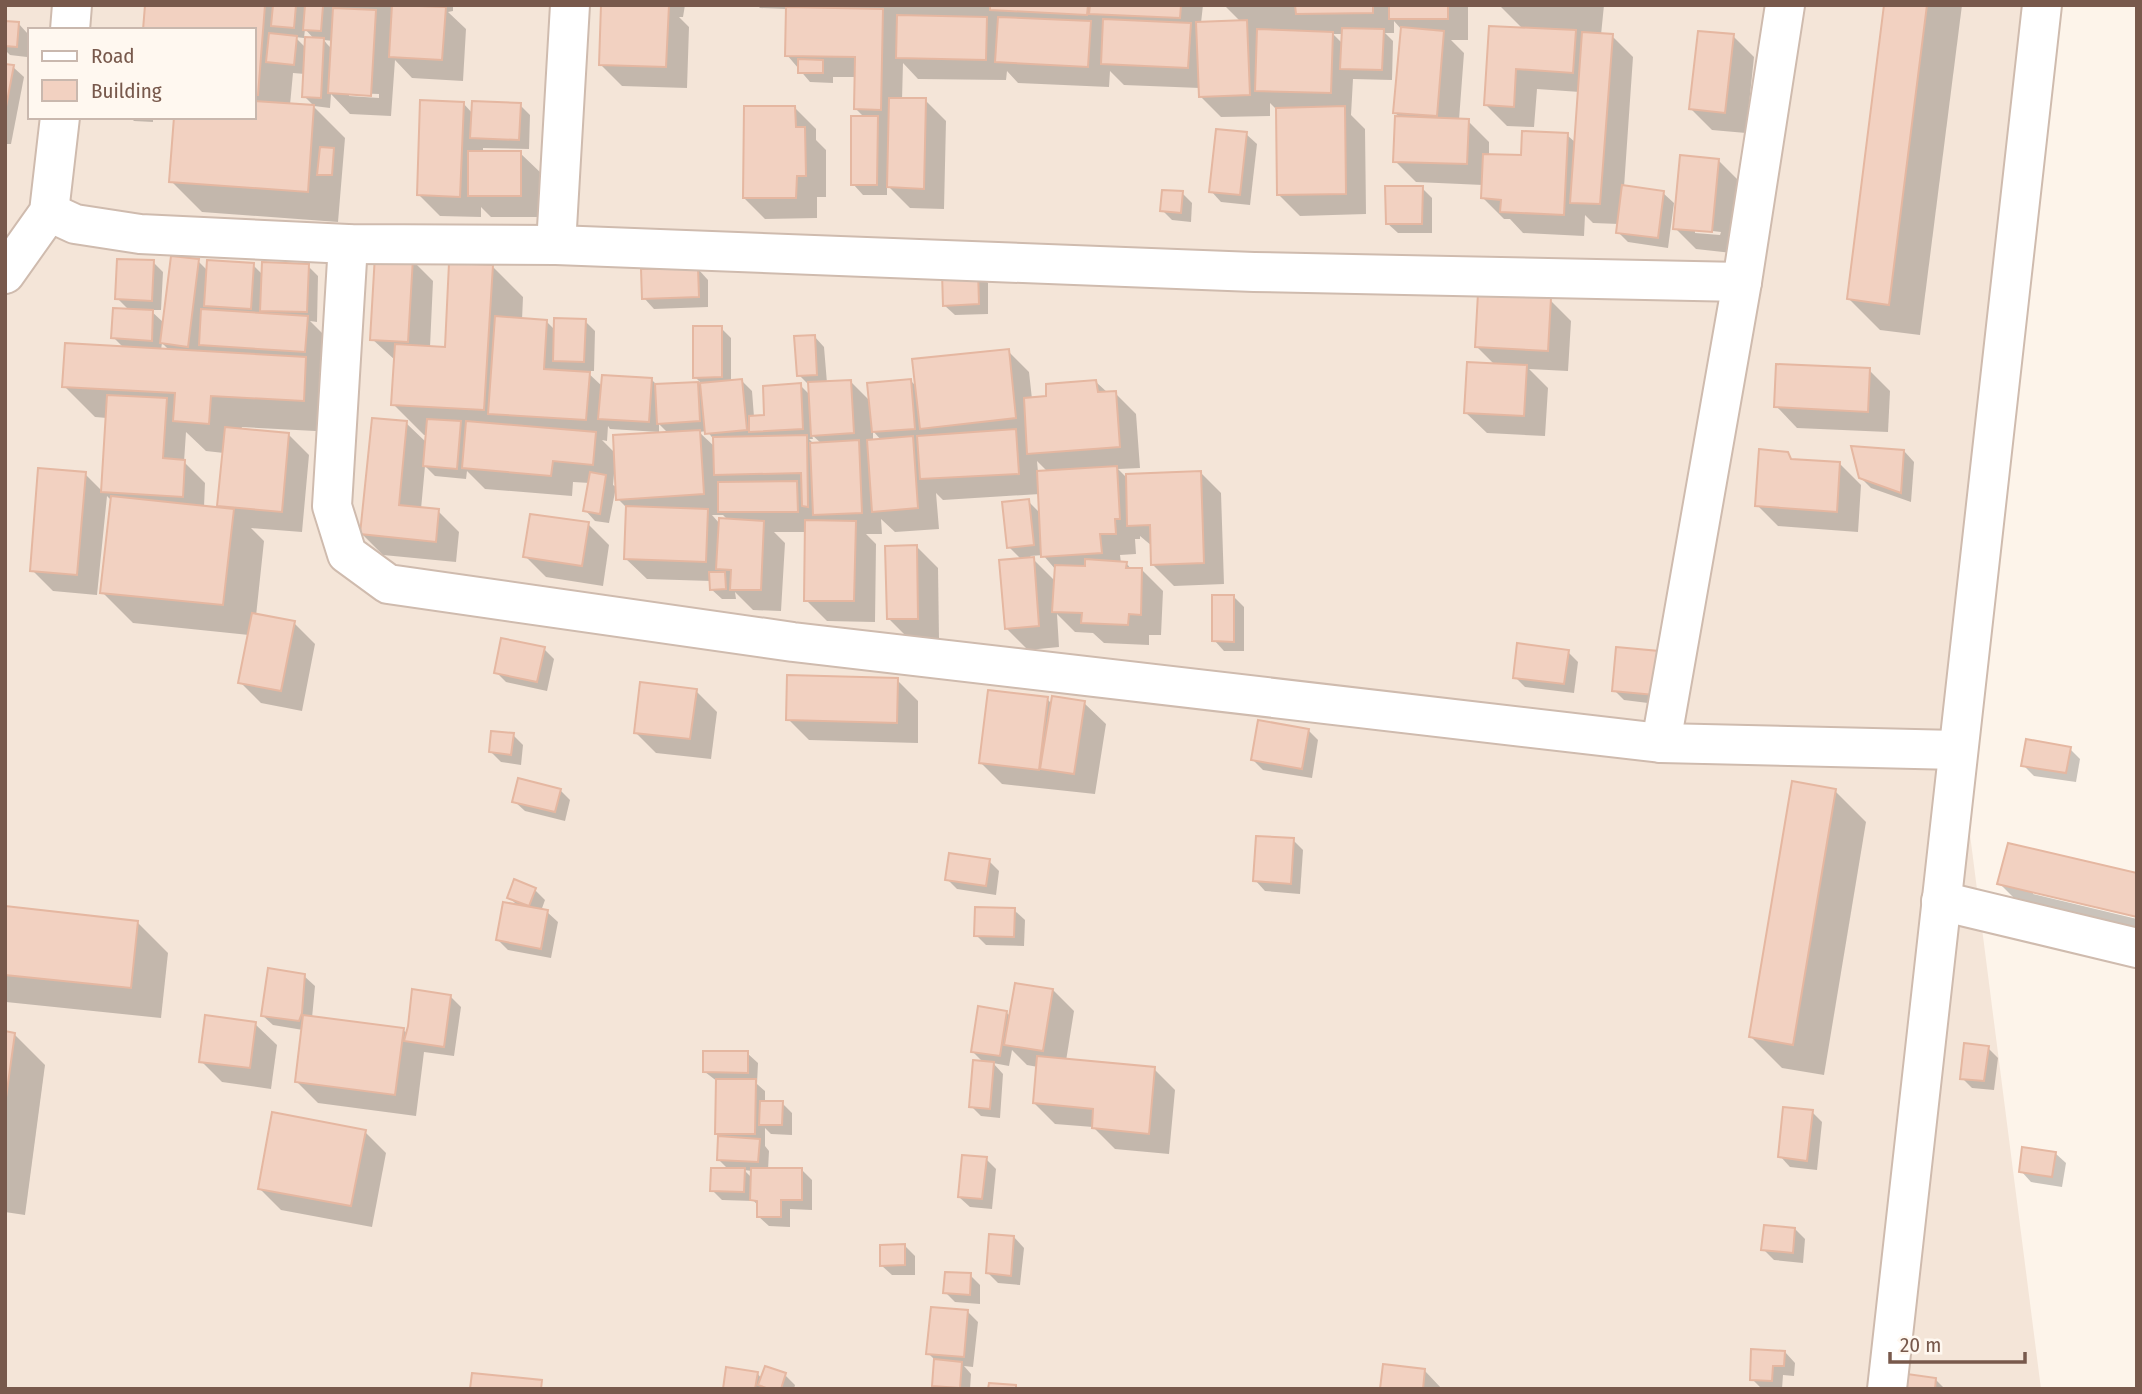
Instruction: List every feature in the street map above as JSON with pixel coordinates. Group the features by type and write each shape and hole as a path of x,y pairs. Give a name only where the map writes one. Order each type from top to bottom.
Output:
{"street":[{"path":"70,28 72,5"},
{"path":"556,245 570,5"},
{"path":"1661,743 1742,282 1785,5"},
{"path":"1887,1389 2042,5"},
{"path":"5,274 49,212 60,119"},
{"path":"49,212 75,224 140,234 348,244 556,245 1254,272 1742,282"},
{"path":"348,244 332,506 347,554 388,584 793,642 1661,743 1957,750"},
{"path":"1941,901 2137,948"}],"shaded area":[{"path":"5,5 2054,5 1963,780 2041,1389 5,1389"}],"building":[{"path":"145,5 265,5 258,95 256,28 143,28"},
{"path":"273,5 296,5 294,28 271,26"},
{"path":"305,5 323,6 321,31 303,30"},
{"path":"392,5 446,7 442,60 389,57"},
{"path":"601,5 669,5 666,67 599,65"},
{"path":"990,5 1088,5 1087,15 990,10"},
{"path":"1090,5 1181,5 1180,18 1089,14"},
{"path":"1295,5 1373,5 1373,13 1296,14"},
{"path":"1389,5 1448,5 1448,19 1389,19"},
{"path":"1884,5 1927,5 1889,305 1847,299"},
{"path":"786,7 883,9 881,110 854,109 855,57 785,56"},
{"path":"333,8 376,10 371,96 328,93"},
{"path":"897,15 987,17 986,60 896,58"},
{"path":"998,17 1091,21 1088,67 995,62"},
{"path":"1103,19 1191,23 1188,68 1101,64"},
{"path":"1247,20 1250,95 1199,97 1196,22"},
{"path":"5,21 19,22 17,47 5,46"},
{"path":"1489,26 1576,30 1573,73 1516,69 1514,107 1484,105"},
{"path":"1401,27 1444,31 1437,116 1393,113"},
{"path":"1342,28 1384,29 1382,70 1340,69"},
{"path":"1257,29 1333,32 1331,93 1255,91"},
{"path":"1698,31 1734,34 1725,113 1689,109"},
{"path":"1582,32 1613,34 1600,204 1570,203"},
{"path":"269,33 297,36 294,65 266,62"},
{"path":"305,37 324,38 321,98 302,97"},
{"path":"798,59 823,60 823,73 798,73"},
{"path":"5,64 14,65 5,112"},
{"path":"889,98 926,98 924,189 887,187"},
{"path":"420,100 464,102 460,197 417,195"},
{"path":"256,101 314,105 308,192 169,182 174,119 256,119"},
{"path":"472,101 521,103 519,140 470,138"},
{"path":"744,106 795,106 796,127 805,127 806,176 797,176 796,198 743,198"},
{"path":"1345,106 1346,194 1277,195 1276,108"},
{"path":"851,116 878,116 877,185 851,185"},
{"path":"1395,116 1469,119 1467,164 1393,162"},
{"path":"1216,129 1247,132 1240,195 1209,192"},
{"path":"1522,131 1568,133 1564,215 1500,212 1501,200 1481,198 1483,154 1521,155"},
{"path":"320,147 334,148 332,175 317,175"},
{"path":"468,151 521,151 521,196 468,196"},
{"path":"1680,155 1719,159 1712,232 1673,229"},
{"path":"1622,185 1664,191 1658,238 1616,233"},
{"path":"1385,186 1423,186 1422,224 1386,224"},
{"path":"1162,190 1183,191 1181,213 1160,211"},
{"path":"375,255 413,258 408,342 370,340"},
{"path":"171,256 199,259 188,347 160,343"},
{"path":"117,259 154,260 152,301 115,299"},
{"path":"207,260 254,263 251,309 204,306"},
{"path":"262,262 309,264 307,312 260,311"},
{"path":"449,263 493,265 484,410 391,405 395,344 445,347"},
{"path":"698,268 699,297 642,299 641,269"},
{"path":"978,271 979,304 943,306 942,272"},
{"path":"1478,293 1551,298 1548,351 1475,347"},
{"path":"113,308 153,310 152,341 111,338"},
{"path":"201,309 308,316 305,352 199,345"},
{"path":"495,316 547,320 544,369 590,372 586,420 488,414"},
{"path":"554,318 586,319 584,362 553,361"},
{"path":"693,326 722,326 722,377 693,378"},
{"path":"815,335 817,375 797,376 794,336"},
{"path":"65,343 306,357 304,401 211,396 209,424 173,421 175,393 62,387"},
{"path":"1009,349 1016,418 920,429 912,359"},
{"path":"1467,362 1527,365 1524,416 1464,413"},
{"path":"1776,364 1870,368 1868,412 1774,407"},
{"path":"602,375 652,378 649,422 598,419"},
{"path":"742,379 747,430 705,434 700,383"},
{"path":"911,379 915,429 872,432 867,383"},
{"path":"851,380 854,433 811,436 808,382"},
{"path":"1096,380 1098,392 1116,391 1120,447 1027,454 1024,398 1046,396 1046,384"},
{"path":"698,382 700,421 657,424 655,384"},
{"path":"801,383 803,429 749,432 749,416 764,415 763,386"},
{"path":"107,395 167,398 163,458 185,460 183,497 101,492"},
{"path":"372,418 407,421 399,505 439,509 436,542 360,534"},
{"path":"427,419 461,421 457,469 423,466"},
{"path":"466,421 596,432 593,465 553,461 551,476 462,468"},
{"path":"225,427 289,433 282,512 217,506"},
{"path":"1016,429 1019,474 920,479 917,436"},
{"path":"700,430 704,494 616,500 613,435"},
{"path":"807,435 808,507 802,506 801,473 714,475 713,437"},
{"path":"913,436 918,508 872,512 867,440"},
{"path":"859,440 862,513 813,515 810,443"},
{"path":"1851,446 1904,450 1901,493 1859,478"},
{"path":"1759,449 1788,452 1791,459 1840,462 1837,512 1755,506"},
{"path":"1117,466 1120,519 1115,519 1116,534 1100,534 1102,553 1041,557 1037,471"},
{"path":"38,468 86,472 77,575 30,571"},
{"path":"1201,471 1204,563 1151,565 1150,525 1127,526 1126,474"},
{"path":"590,472 606,475 600,514 583,511"},
{"path":"797,481 798,512 718,512 718,482"},
{"path":"111,496 234,509 223,605 100,593"},
{"path":"1029,499 1034,545 1007,548 1002,502"},
{"path":"626,506 708,509 706,562 624,559"},
{"path":"530,514 589,522 582,566 523,557"},
{"path":"719,518 764,521 761,590 730,590 731,570 716,569"},
{"path":"805,520 856,521 854,601 804,601"},
{"path":"917,545 918,619 887,619 885,546"},
{"path":"1034,557 1039,626 1005,629 999,560"},
{"path":"1085,559 1127,562 1126,568 1142,568 1141,615 1129,614 1128,625 1081,623 1082,613 1052,612 1055,565 1085,566"},
{"path":"709,572 725,572 726,589 710,590"},
{"path":"1212,595 1234,595 1234,642 1212,641"},
{"path":"252,613 295,621 281,691 238,683"},
{"path":"501,638 545,647 537,682 494,673"},
{"path":"1517,643 1569,650 1564,684 1513,678"},
{"path":"1616,647 1659,651 1655,695 1612,691"},
{"path":"787,675 898,678 897,723 786,720"},
{"path":"640,682 697,689 690,739 634,733"},
{"path":"988,690 1048,697 1039,770 979,763"},
{"path":"1052,696 1085,701 1074,774 1040,769"},
{"path":"1258,720 1309,729 1302,769 1251,760"},
{"path":"491,731 514,733 511,755 489,752"},
{"path":"2026,739 2071,747 2066,773 2021,766"},
{"path":"518,778 561,789 555,812 512,802"},
{"path":"1792,781 1836,789 1793,1045 1749,1037"},
{"path":"1256,836 1294,838 1291,884 1253,881"},
{"path":"2008,843 2137,873 2137,917 1997,884"},
{"path":"949,853 990,859 986,886 945,880"},
{"path":"514,879 536,888 529,906 507,898"},
{"path":"503,902 548,910 541,949 496,940"},
{"path":"5,906 138,921 131,988 5,975"},
{"path":"975,907 1015,908 1014,937 974,936"},
{"path":"268,968 305,974 299,1021 261,1016"},
{"path":"1015,983 1053,989 1043,1051 1004,1045"},
{"path":"412,989 451,995 444,1047 404,1041"},
{"path":"978,1006 1007,1011 1000,1056 971,1052"},
{"path":"205,1015 256,1022 250,1068 199,1062"},
{"path":"303,1015 404,1028 395,1095 295,1082"},
{"path":"5,1031 15,1033 5,1105"},
{"path":"1964,1043 1989,1046 1984,1081 1960,1079"},
{"path":"703,1051 748,1051 748,1073 703,1072"},
{"path":"1037,1056 1155,1067 1149,1134 1092,1128 1093,1109 1033,1103"},
{"path":"973,1060 994,1062 990,1109 969,1107"},
{"path":"716,1079 756,1079 755,1134 715,1134"},
{"path":"760,1101 783,1101 782,1125 759,1125"},
{"path":"1783,1107 1813,1110 1807,1161 1778,1157"},
{"path":"272,1112 366,1130 351,1206 258,1189"},
{"path":"718,1136 760,1139 758,1162 717,1160"},
{"path":"2022,1147 2056,1152 2052,1177 2019,1172"},
{"path":"962,1155 987,1157 982,1199 958,1197"},
{"path":"711,1168 745,1168 744,1192 710,1191"},
{"path":"751,1168 802,1168 802,1200 781,1200 781,1217 757,1217 757,1201 750,1200"},
{"path":"1764,1225 1795,1228 1793,1253 1761,1250"},
{"path":"989,1234 1014,1236 1011,1276 986,1273"},
{"path":"905,1244 905,1265 880,1266 880,1245"},
{"path":"945,1272 971,1273 970,1295 943,1293"},
{"path":"931,1307 968,1310 964,1357 926,1354"},
{"path":"1751,1349 1785,1351 1784,1366 1773,1366 1772,1381 1750,1380"},
{"path":"934,1359 962,1362 960,1388 932,1386"},
{"path":"1383,1364 1425,1369 1423,1389 1380,1389"},
{"path":"765,1366 786,1373 781,1389 758,1385"},
{"path":"726,1367 758,1372 755,1389 723,1389"},
{"path":"472,1373 542,1380 541,1389 470,1389"},
{"path":"1900,1373 1936,1378 1935,1389 1898,1389"},
{"path":"989,1383 1016,1385 1016,1389 988,1389"}]}
